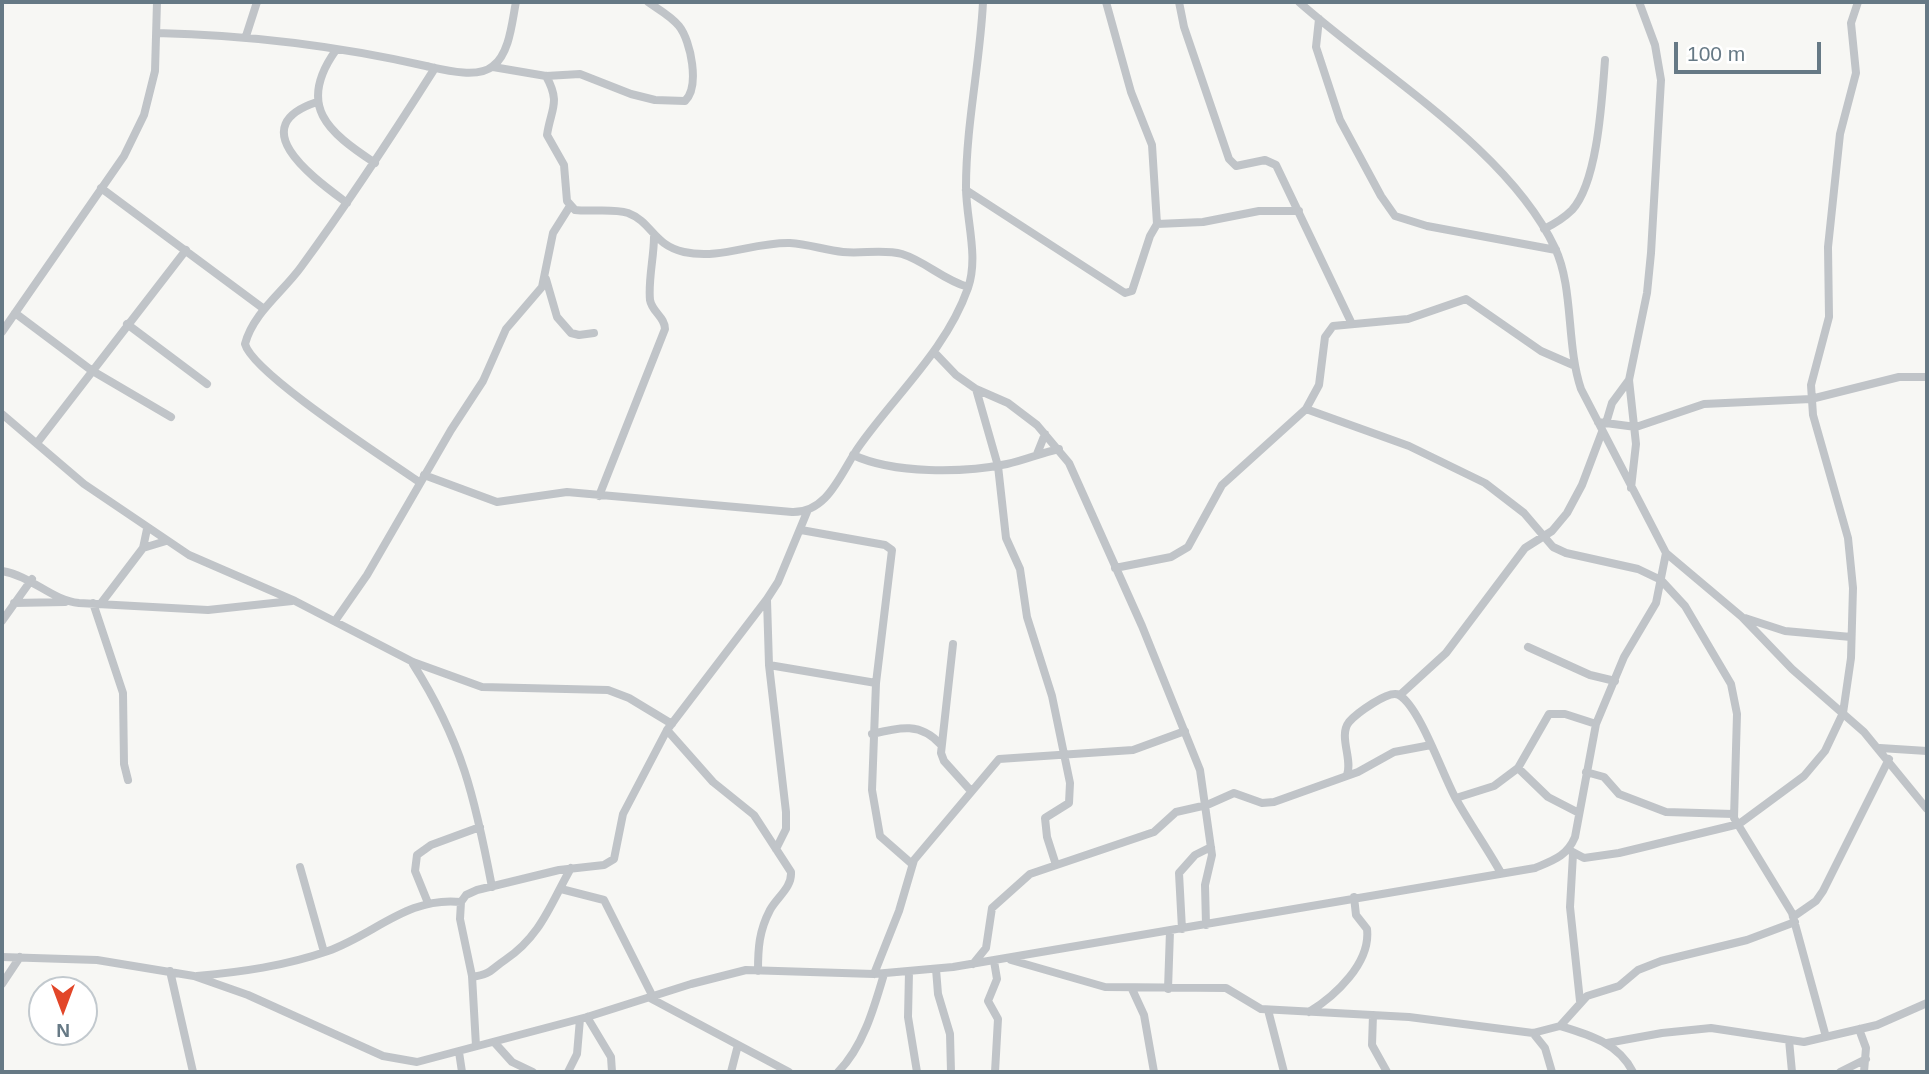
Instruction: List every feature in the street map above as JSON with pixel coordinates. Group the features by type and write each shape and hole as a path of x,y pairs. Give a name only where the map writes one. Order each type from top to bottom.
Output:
{"street":[{"path":"2,332 124,156 144,115 155,71 157,2"},
{"path":"246,37 257,2"},
{"path":"493,67 507,41 516,2"},
{"path":"157,33 246,37 464,72 493,67 546,76 580,74 631,94 655,100 685,101 691,96 692,86 685,37 679,26 648,2"},
{"path":"476,1046 472,977 460,919 461,902 466,895 492,887 571,868 604,865 614,859 623,814 669,727 767,599 807,512 825,499 853,455 935,353 968,287 972,250 966,190 972,88 983,2"},
{"path":"966,190 1125,293 1132,291 1150,236 1157,224 1152,145 1130,92 1106,2"},
{"path":"1179,2 1184,27 1229,159 1236,166 1271,160 1299,211 1351,322"},
{"path":"1299,2 1480,152 1544,229 1556,250 1562,275 1573,365 1631,488 1666,553 1742,617 1792,669 1880,748 1927,809"},
{"path":"1631,488 1636,427 1629,380 1647,293 1661,80 1655,45 1639,2"},
{"path":"1571,852 1584,858 1619,853 1739,824 1804,776 1825,751 1843,713 1853,588 1848,538 1811,399 1812,372 1827,332 1829,317 1828,247 1840,134 1856,73 1851,23 1858,2"},
{"path":"1319,19 1316,47 1340,120 1381,196 1395,216 1427,226 1556,250"},
{"path":"336,50 321,73 317,102 322,119 334,135 375,163"},
{"path":"1544,229 1571,212 1584,189 1600,121 1605,60"},
{"path":"435,68 347,203 298,271 264,309 246,337 246,351 320,416 422,479 497,502 553,493 807,512"},
{"path":"546,76 556,102 547,135 564,165 570,206 553,233 546,279 562,325 579,335 594,333"},
{"path":"317,102 300,107 289,116 284,135 286,146 309,174 347,203"},
{"path":"101,188 264,309"},
{"path":"570,206 584,211 628,214 644,223 654,237 667,247 699,254 729,254 788,243 842,252 895,253 910,258 944,279 968,287"},
{"path":"1157,224 1203,222 1259,211 1299,211"},
{"path":"598,496 665,329 664,321 654,310 650,298 654,237"},
{"path":"37,443 186,250"},
{"path":"335,621 373,564 483,381 506,329 546,279"},
{"path":"1115,568 1171,556 1188,547 1222,485 1306,409 1322,376 1325,337 1333,326 1351,322 1408,319 1466,299 1541,351 1573,365"},
{"path":"15,313 91,370 171,417"},
{"path":"127,324 207,384"},
{"path":"935,353 956,375 976,389 1008,402 1045,434 1069,463 1200,769 1207,805 1212,861 1205,897 1206,925"},
{"path":"1602,426 1636,427 1704,404 1811,399 1899,377 1927,377"},
{"path":"1400,695 1446,653 1525,548 1543,538 1575,500 1612,403 1629,380"},
{"path":"976,389 998,466 1006,538 1020,569 1027,617 1045,672 1070,783 1069,803 1045,817 1047,837 1056,865"},
{"path":"1306,409 1409,446 1485,483 1524,513 1543,538 1566,553 1620,563 1661,580 1701,629 1731,684 1737,714 1733,814 1794,920 1799,948 1826,1037"},
{"path":"2,414 84,484 166,541 222,572 295,601 412,663 482,687 608,690 629,698 669,727 713,782 754,815 792,876 769,911 759,936 758,971"},
{"path":"1037,454 1045,434"},
{"path":"853,455 890,467 998,466 1059,449"},
{"path":"98,603 143,548 147,529"},
{"path":"801,530 885,545 892,550 876,683 872,734 872,797 877,829 883,842 912,864"},
{"path":"143,548 166,541"},
{"path":"1580,1001 1570,907 1571,852 1586,772 1596,724 1624,657 1656,603 1666,553"},
{"path":"2,571 32,579 65,602"},
{"path":"2,621 32,579"},
{"path":"767,599 769,665 786,812 786,829 776,849"},
{"path":"14,603 98,603 208,610 295,601"},
{"path":"98,603 123,693 124,764 128,780"},
{"path":"1742,617 1785,631 1851,637"},
{"path":"953,644 942,746 944,761 971,791"},
{"path":"1528,647 1590,674 1615,681"},
{"path":"412,663 440,706 460,751 492,887"},
{"path":"769,665 876,683"},
{"path":"1347,775 1349,764 1345,735 1349,723 1384,696 1392,693 1400,695 1431,745 1456,798 1501,873"},
{"path":"1456,798 1494,786 1518,768 1549,714 1565,713 1596,724"},
{"path":"872,734 913,727 933,736 942,746"},
{"path":"874,974 899,911 912,864 971,791 1003,757 1133,750 1185,731"},
{"path":"973,964 986,948 992,908 1024,878 1154,832 1183,809 1207,805 1234,793 1262,803 1274,802 1347,775 1394,752 1431,745"},
{"path":"1880,748 1927,751"},
{"path":"1008,959 1080,982 1132,989 1226,988 1252,1006 1268,1010 1373,1014 1453,1021 1505,1031 1533,1033 1560,1026 1580,1001 1587,996 1619,986 1638,970 1661,961 1747,940 1794,920 1816,901 1823,891 1889,760"},
{"path":"1518,768 1548,797 1579,813"},
{"path":"1586,772 1604,777 1619,794 1666,812 1733,814"},
{"path":"428,903 415,871 417,855 431,845 480,827"},
{"path":"1182,929 1179,873 1195,855 1211,847"},
{"path":"2,957 97,960 194,976 248,995 383,1056 417,1062 584,1018 714,977 758,971 884,974 1008,959 1354,897 1535,868 1571,852"},
{"path":"300,867 324,952"},
{"path":"472,977 493,972 523,947 542,925 571,868"},
{"path":"561,889 604,900 652,997 789,1072"},
{"path":"1309,1012 1336,992 1365,952 1367,929 1356,915 1354,897"},
{"path":"194,976 256,970 324,952 401,913 428,903 461,902"},
{"path":"1168,989 1170,931"},
{"path":"2,984 20,957"},
{"path":"994,961 997,979 988,1001 998,1019 995,1072"},
{"path":"936,969 938,994 950,1034 951,1072"},
{"path":"170,971 193,1072"},
{"path":"909,972 908,1017 917,1072"},
{"path":"838,1072 847,1064 870,1021 884,974"},
{"path":"1132,989 1144,1015 1154,1072"},
{"path":"1607,1044 1662,1032 1711,1028 1789,1040 1826,1037 1877,1025 1926,1007"},
{"path":"1268,1010 1284,1072"},
{"path":"1373,1014 1372,1045 1387,1072"},
{"path":"568,1072 577,1054 584,1018"},
{"path":"584,1018 611,1058 612,1072"},
{"path":"1560,1026 1607,1044 1625,1056 1633,1072"},
{"path":"1859,1030 1866,1059 1864,1072"},
{"path":"1533,1033 1545,1048 1552,1072"},
{"path":"1789,1040 1792,1072"},
{"path":"494,1041 512,1062 529,1072"},
{"path":"731,1072 738,1045"},
{"path":"459,1052 462,1072"},
{"path":"1840,1072 1866,1059"},
{"path":"415,1072 417,1062"}]}
